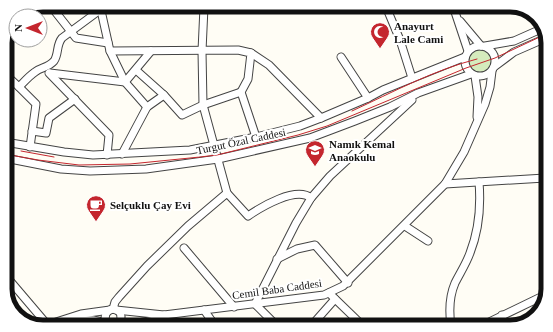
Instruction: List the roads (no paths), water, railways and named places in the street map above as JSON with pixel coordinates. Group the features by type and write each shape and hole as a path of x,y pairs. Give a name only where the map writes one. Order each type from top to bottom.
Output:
{"street":[{"path":"55,12 76,38 108,44"},
{"path":"47,71 56,58 60,40 95,12"},
{"path":"101,12 110,51 125,82 147,107"},
{"path":"204,12 202,51 204,104 227,193 248,216 271,202 288,196 305,194 311,198"},
{"path":"388,12 400,40 412,78"},
{"path":"455,12 467,54"},
{"path":"457,18 483,46 492,51 495,63 493,69"},
{"path":"477,122 478,97 473,75 466,68 464,62 467,54 472,48 514,40 538,30"},
{"path":"473,75 484,76 514,52 541,40"},
{"path":"110,51 238,50 251,53 269,65 320,118"},
{"path":"125,82 151,51"},
{"path":"136,70 182,115 204,104 241,92 248,79 251,53"},
{"name":"Turgut Özal Caddesi","path":"12,143 93,155 190,150 256,137 300,126 368,98 383,90 467,54"},
{"path":"341,57 368,98"},
{"name":"Cemil Baba Caddesi","path":"62,320 81,314 113,309 165,315 255,304 329,293 338,290 348,283 445,184 464,152 477,122 488,94 493,69"},
{"path":"19,87 36,70 125,82"},
{"path":"47,71 109,135 106,155"},
{"name":"Turgut Özal Caddesi","path":"12,159 61,169 90,171 146,169 218,159 310,138 390,107 418,92 473,75"},
{"path":"12,81 36,104 30,147"},
{"path":"241,92 256,137"},
{"path":"271,320 255,304 296,223 311,198 330,176 404,106 418,95 418,92"},
{"path":"122,154 147,107 164,96"},
{"path":"32,131 46,133 49,118 75,99"},
{"path":"445,184 541,178"},
{"path":"451,320 452,294 470,253 478,226 480,201 479,182"},
{"path":"106,320 106,314 113,309 115,302 147,266 188,226 227,193"},
{"path":"405,226 428,241"},
{"path":"277,259 297,249 315,245 348,283"},
{"path":"184,248 234,307"},
{"path":"12,283 43,320"},
{"path":"329,293 354,320"},
{"path":"492,320 540,297"},
{"path":"316,320 335,299"},
{"path":"113,309 121,314 120,320"},
{"path":"204,310 211,320"},
{"path":"165,315 167,320"},
{"name":"Cemil Baba Caddesi","path":"155,320 165,315"},
{"path":"502,315 502,320"},
{"name":"Cemil Baba Caddesi","path":"71,320 89,320"}],"tram line":[{"path":"12,155 79,165 130,164 217,155 298,135 327,126 466,68 495,58 540,37"},
{"path":"352,111 429,75 477,59"},
{"path":"21,151 54,157"}],"place":[{"name":"Anayurt Lale Cami","path":"380,49"},
{"name":"Namık Kemal Anaokulu","path":"315,167"},
{"name":"Selçuklu Çay Evi","path":"96,222"}]}
